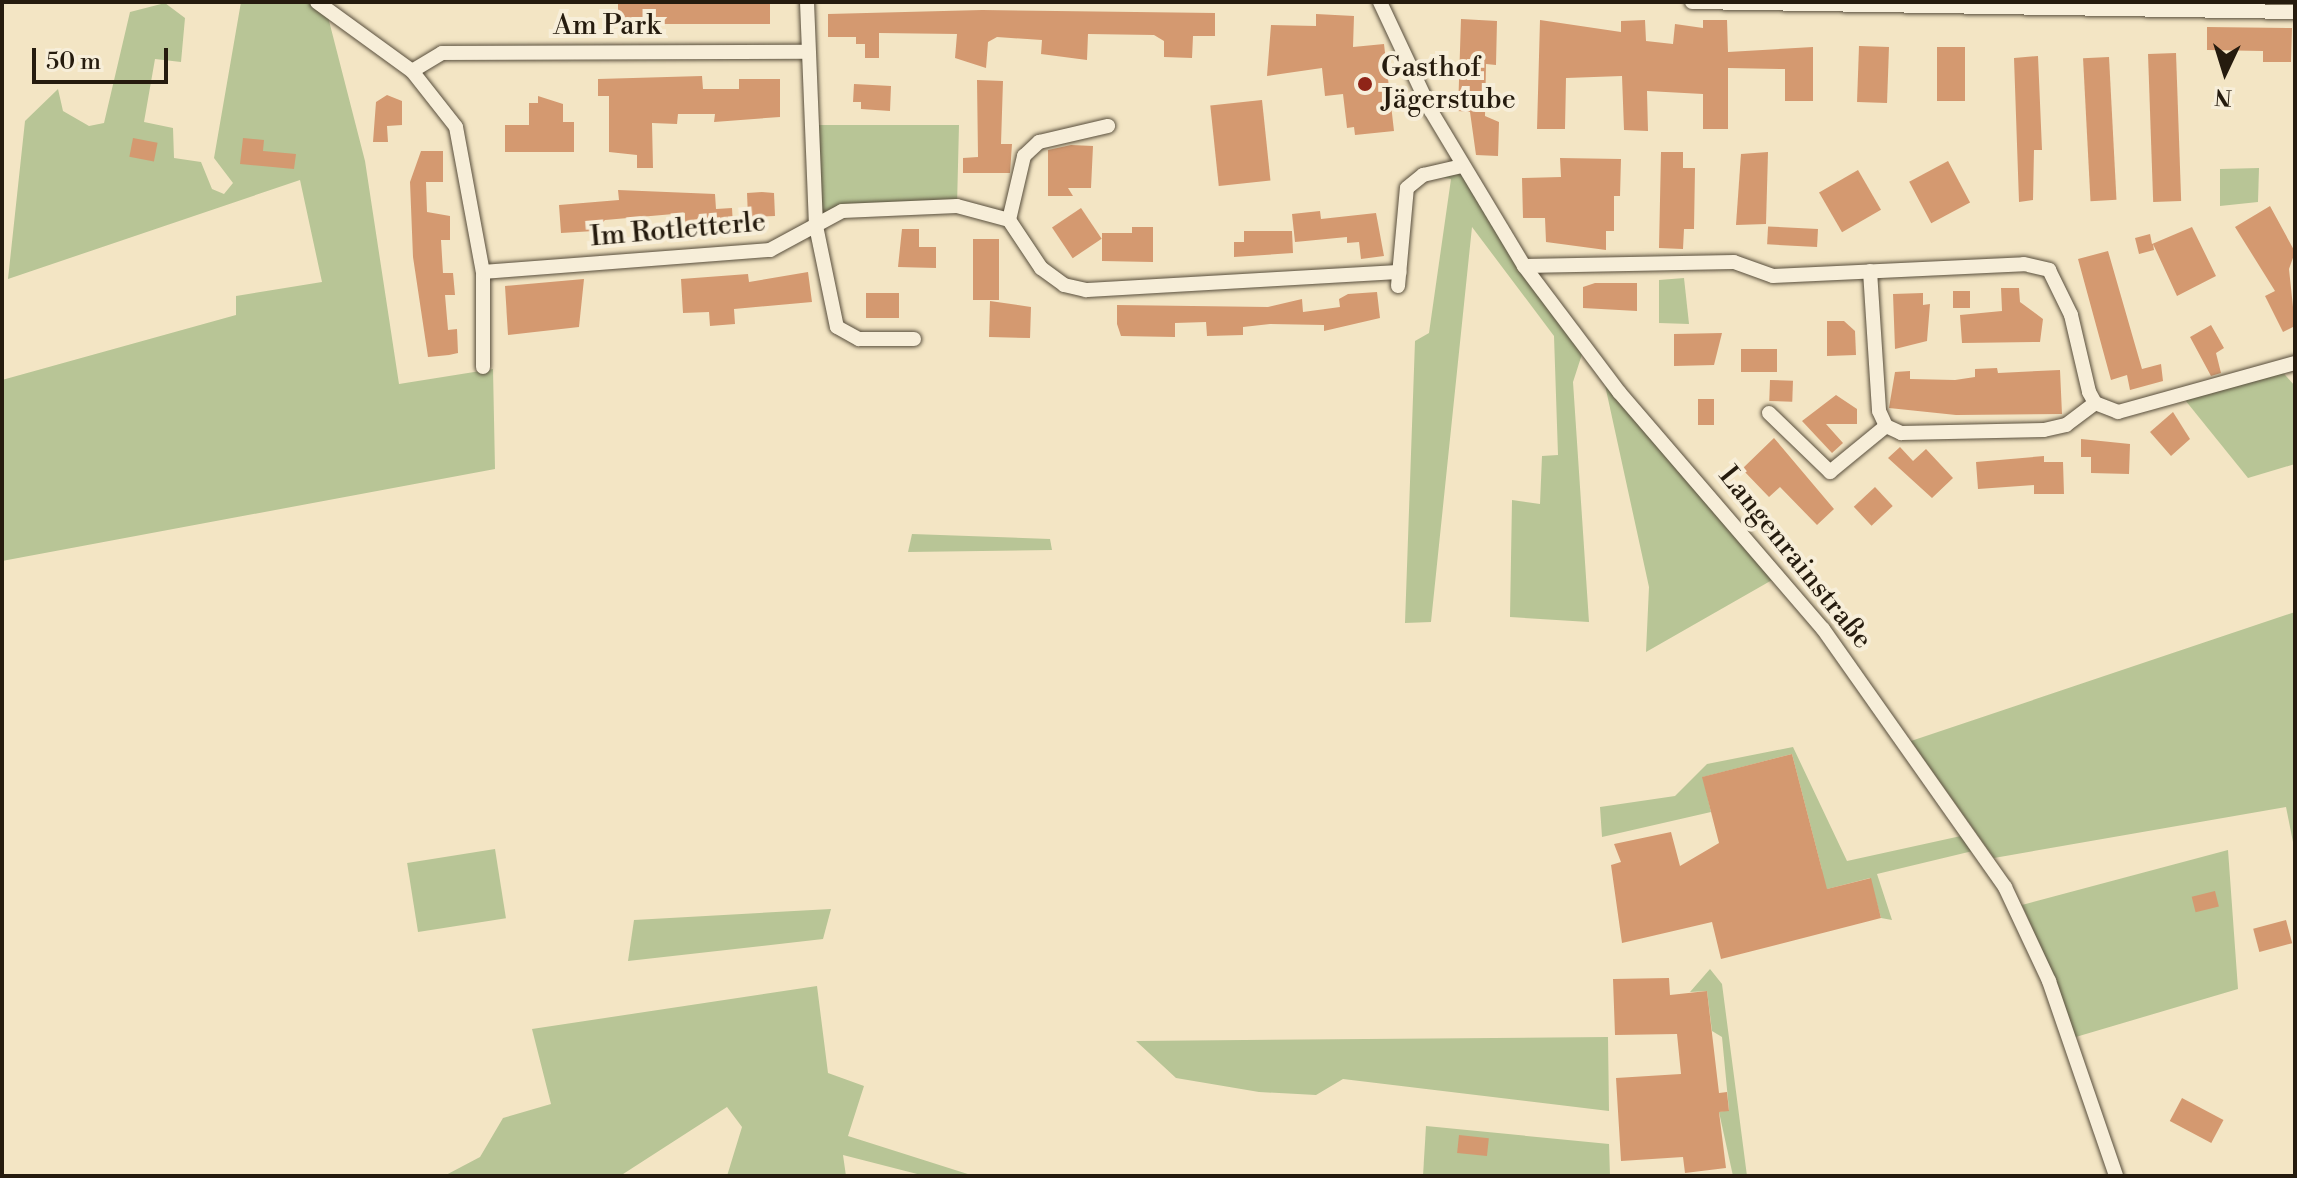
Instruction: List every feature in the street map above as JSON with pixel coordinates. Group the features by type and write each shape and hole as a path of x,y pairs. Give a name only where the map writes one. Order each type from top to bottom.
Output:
{"street":[{"path":"317,2 412,71 456,127 483,272 483,367"},
{"path":"807,2 816,226 837,327 859,339 914,339"},
{"name":"Langenrainstraße","path":"1380,2 1462,166 1524,266 1619,392 1781,575 1981,849 2030,935 2116,1176"},
{"path":"1692,2 2128,5 2295,12"},
{"name":"Am Park","path":"412,71 442,53 808,52"},
{"path":"1108,126 1039,142 1024,156 1009,220 1041,268 1064,285 1086,290 1399,279 1407,188 1423,175 1462,166"},
{"name":"Im Rotletterle","path":"483,272 770,250 842,211 904,207 979,208 1009,220"},
{"path":"1524,266 1728,261 1773,276 2024,264 2049,270 2066,301 2095,403"},
{"path":"1870,271 1879,411 1886,426 1901,433 2044,430 2066,425 2095,403"},
{"path":"2095,403 2118,412 2295,363"},
{"path":"1769,413 1830,472 1886,426"}],"green space":[{"path":"241,2 317,2 327,13 365,161 399,384 493,369 495,469 2,561 2,380 236,315 236,296 322,282 300,180 8,279 25,121 58,89 63,111 89,126 104,123 130,12 165,3 185,18 181,62 155,59 144,122 173,128 174,158 201,162 212,189 224,194 233,183 214,158"},
{"path":"813,125 959,125 957,206 856,209 816,226"},
{"path":"1462,166 1584,348 1573,382 1589,622 1510,617 1512,500 1540,504 1542,456 1558,455 1554,336 1472,227 1431,622 1405,623 1415,341 1429,333 1451,179 1436,176"},
{"path":"2259,168 2258,202 2220,206 2220,169"},
{"path":"1684,278 1689,324 1659,323 1659,280"},
{"path":"2279,368 2295,386 2295,464 2248,478 2181,395"},
{"path":"1605,385 1781,575 1646,652 1649,587"},
{"path":"912,534 1050,539 1052,550 908,552"},
{"path":"2295,612 2295,852 2286,807 1994,858 1911,741"},
{"path":"1793,747 1847,861 1970,834 1981,849 1877,874 1892,920 1881,918 1870,878 1711,919 1822,870 1792,754 1703,777 1711,812 1602,837 1600,807 1675,796 1707,764"},
{"path":"495,849 506,918 418,932 407,863"},
{"path":"2228,850 2238,989 2069,1039 2048,963 2022,905"},
{"path":"831,909 823,939 628,961 634,920"},
{"path":"1710,969 1722,984 1747,1176 1733,1176 1719,1112 1729,1110 1722,1037 1712,1031 1707,991 1690,992"},
{"path":"817,986 828,1073 864,1086 848,1136 974,1176 925,1176 843,1155 846,1176 727,1176 742,1127 727,1107 620,1176 444,1176 480,1157 503,1118 551,1104 532,1029"},
{"path":"1608,1037 1609,1111 1343,1079 1316,1095 1259,1092 1176,1078 1136,1041"},
{"path":"1426,1126 1609,1144 1610,1176 1423,1176"}],"building":[{"path":"618,2 770,2 770,24 618,24"},
{"path":"982,10 1215,13 1215,36 1193,36 1192,58 1164,57 1164,41 1154,35 1088,34 1087,60 1041,54 1042,40 997,37 988,42 986,68 955,58 957,34 879,33 879,58 865,58 865,44 856,44 856,37 828,37 828,14"},
{"path":"1316,14 1354,16 1353,47 1384,44 1394,131 1355,135 1354,127 1347,128 1343,94 1325,96 1322,68 1267,76 1271,25 1316,26"},
{"path":"1461,19 1497,21 1496,65 1486,64 1485,116 1499,122 1498,156 1476,155 1470,112 1458,111"},
{"path":"1540,20 1621,32 1621,21 1645,20 1646,41 1673,44 1675,24 1703,28 1703,20 1727,20 1728,52 1813,47 1813,101 1785,101 1785,69 1728,68 1728,129 1703,129 1703,94 1647,91 1648,131 1624,130 1622,76 1566,78 1565,129 1537,129"},
{"path":"2207,27 2292,28 2291,62 2263,62 2263,51 2207,50"},
{"path":"1859,46 1889,47 1887,103 1857,102"},
{"path":"1937,47 1965,47 1965,101 1937,101"},
{"path":"2176,53 2181,201 2153,202 2148,54"},
{"path":"2038,56 2042,150 2034,150 2033,200 2019,202 2014,58"},
{"path":"2109,57 2116,200 2091,201 2083,58"},
{"path":"702,76 703,89 739,89 739,79 780,79 780,117 714,122 715,114 678,114 677,124 652,123 653,168 637,168 637,155 609,152 609,96 598,96 598,79"},
{"path":"977,80 1003,81 1001,144 1012,144 1010,173 963,173 963,158 978,157"},
{"path":"854,84 891,86 890,111 861,109 861,102 853,102"},
{"path":"387,95 402,101 402,125 387,126 388,142 373,142 376,102"},
{"path":"538,96 563,104 563,122 574,122 574,152 505,152 505,125 529,125 529,103 538,103"},
{"path":"1262,100 1270,181 1219,186 1210,105"},
{"path":"133,138 158,143 154,161 129,157"},
{"path":"243,138 264,140 263,151 296,154 294,169 240,164"},
{"path":"1071,145 1093,146 1091,188 1068,188 1073,196 1048,196 1048,150"},
{"path":"421,151 443,151 443,182 426,182 427,212 450,216 450,240 441,240 443,273 453,273 455,295 445,295 448,330 457,329 458,353 428,357 413,257 410,182"},
{"path":"1661,152 1683,152 1683,168 1695,168 1694,229 1684,229 1683,249 1659,248"},
{"path":"1768,152 1766,224 1736,225 1741,154"},
{"path":"1560,158 1621,159 1620,196 1614,196 1614,231 1606,231 1606,250 1546,242 1545,218 1523,218 1522,178 1561,177"},
{"path":"1948,161 1970,202 1931,223 1909,182"},
{"path":"1858,170 1881,210 1842,232 1819,192"},
{"path":"618,190 715,194 716,209 732,208 733,226 685,223 685,213 605,220 594,231 561,233 559,205 619,200"},
{"path":"747,193 774,193 775,216 748,217"},
{"path":"2270,206 2295,252 2289,269 2295,326 2283,332 2265,296 2275,291 2235,227"},
{"path":"1081,208 1102,239 1073,258 1052,228"},
{"path":"1320,211 1321,219 1376,213 1384,256 1361,259 1359,242 1347,243 1347,237 1295,242 1292,214"},
{"path":"1768,226 1818,229 1817,247 1767,244"},
{"path":"1132,227 1153,227 1153,262 1102,261 1102,233 1132,233"},
{"path":"2192,227 2216,276 2177,296 2153,244 2154,250 2139,254 2135,238 2150,234 2152,244"},
{"path":"902,229 919,229 919,247 936,247 936,268 898,267"},
{"path":"1244,231 1292,231 1293,253 1234,257 1234,242 1244,242"},
{"path":"973,239 999,239 999,300 973,300"},
{"path":"2108,251 2142,369 2161,364 2163,381 2130,390 2127,375 2111,380 2078,259"},
{"path":"808,272 812,302 734,309 735,324 710,326 709,312 683,313 681,279 748,274 749,282"},
{"path":"584,279 579,327 508,335 505,286"},
{"path":"1595,283 1637,283 1637,311 1583,308 1583,287"},
{"path":"2001,288 2019,288 2020,302 2043,319 2040,342 1962,343 1960,315 2002,311"},
{"path":"1953,291 1970,291 1970,308 1953,308"},
{"path":"1377,292 1380,318 1324,331 1324,325 1270,324 1243,327 1243,335 1207,336 1206,322 1175,323 1175,337 1121,336 1117,324 1117,305 1268,307 1302,299 1303,312 1340,307 1339,299 1348,294"},
{"path":"866,293 899,293 899,318 866,318"},
{"path":"1923,293 1923,305 1930,304 1927,341 1895,349 1893,294"},
{"path":"990,301 1031,307 1030,338 989,337"},
{"path":"1827,321 1844,321 1855,331 1856,355 1827,356"},
{"path":"2211,325 2224,348 2216,353 2221,373 2211,376 2190,337"},
{"path":"1722,333 1714,365 1674,366 1674,334"},
{"path":"1741,349 1777,349 1777,372 1741,372"},
{"path":"1997,368 1998,373 2060,370 2062,414 1956,415 1889,408 1895,372 1910,371 1910,379 1955,380 1975,377 1975,369"},
{"path":"1770,380 1793,381 1792,402 1769,401"},
{"path":"1836,395 1857,409 1857,424 1826,424 1843,443 1832,453 1802,421"},
{"path":"1698,399 1714,399 1714,425 1698,425"},
{"path":"2173,412 2190,439 2171,456 2150,432"},
{"path":"1774,438 1834,509 1817,525 1780,487 1769,497 1742,469"},
{"path":"2081,439 2130,444 2129,474 2091,473 2091,457 2081,457"},
{"path":"1900,447 1913,461 1926,449 1953,478 1932,498 1888,458"},
{"path":"2044,456 2044,462 2063,462 2064,494 2034,494 2034,485 1978,489 1976,462"},
{"path":"1875,487 1893,506 1872,526 1854,507"},
{"path":"1792,754 1827,889 1871,878 1881,918 1721,959 1712,922 1622,943 1611,865 1621,862 1614,844 1671,832 1680,866 1719,843 1702,777"},
{"path":"2215,891 2219,907 2196,912 2192,897"},
{"path":"2286,920 2292,943 2259,952 2253,929"},
{"path":"1669,978 1670,995 1707,991 1719,1093 1727,1092 1729,1111 1719,1112 1726,1168 1685,1173 1683,1157 1621,1161 1616,1078 1681,1074 1677,1034 1615,1035 1613,979"},
{"path":"2182,1098 2223,1120 2211,1143 2170,1121"},
{"path":"1459,1135 1489,1138 1487,1156 1457,1153"}],"place":[{"name":"Gasthof Jägerstube","path":"1365,84"}]}
